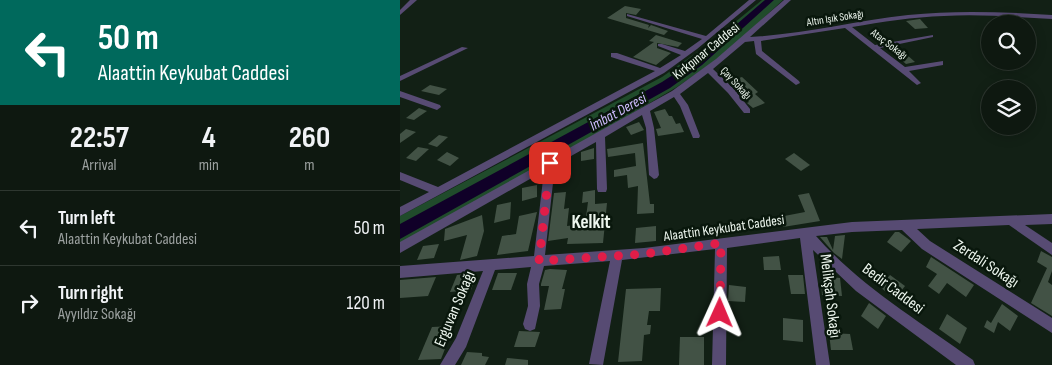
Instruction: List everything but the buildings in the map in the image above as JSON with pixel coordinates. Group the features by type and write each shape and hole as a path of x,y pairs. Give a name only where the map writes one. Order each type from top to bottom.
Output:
{"street":[{"path":"400,13 414,0"},
{"name":"Kırkpınar Caddesi","path":"400,212 661,71 686,54 753,0"},
{"name":"Kırkpınar Caddesi","path":"400,248 676,92 708,70 788,0"},
{"name":"Altın Işık Sokağı","path":"742,40 935,14 1052,17"},
{"path":"629,15 706,38"},
{"name":"Ataç Sokağı","path":"846,26 904,70 917,83"},
{"path":"875,47 931,36"},
{"path":"757,39 759,52 796,83"},
{"path":"660,45 686,54"},
{"path":"400,79 464,48"},
{"path":"614,55 661,71"},
{"path":"904,70 940,63"},
{"name":"Çay Sokağı","path":"708,70 747,111"},
{"path":"676,92 684,105 696,136"},
{"path":"400,94 437,107"},
{"path":"645,110 650,128 654,175"},
{"path":"600,136 602,189"},
{"path":"530,324 534,306 533,284 539,261 550,163"},
{"path":"400,176 438,192"},
{"name":"Alaattin Keykubat Caddesi","path":"400,272 617,256 805,232 1052,219"},
{"path":"1013,222 1052,250"},
{"name":"Zerdali Sokağı","path":"906,226 926,245 1052,326"},
{"name":"Melikşah Sokağı","path":"805,232 823,365"},
{"name":"Bedir Caddesi","path":"805,232 840,268 968,365"},
{"path":"719,365 721,243"},
{"path":"596,364 617,256"},
{"name":"Erguvan Sokağı","path":"447,365 461,342 491,265"}],"green space":[{"path":"762,0 783,0 722,56 677,87 585,141 400,243 400,216 662,77 706,46"}],"waterway":[{"name":"İmbat Deresi","path":"400,232 666,85 698,63 770,0"}],"district":[{"name":"Kelkit","path":"591,222"}],"route":[{"path":"550,163 539,261 644,254 721,243 720,313"}]}
